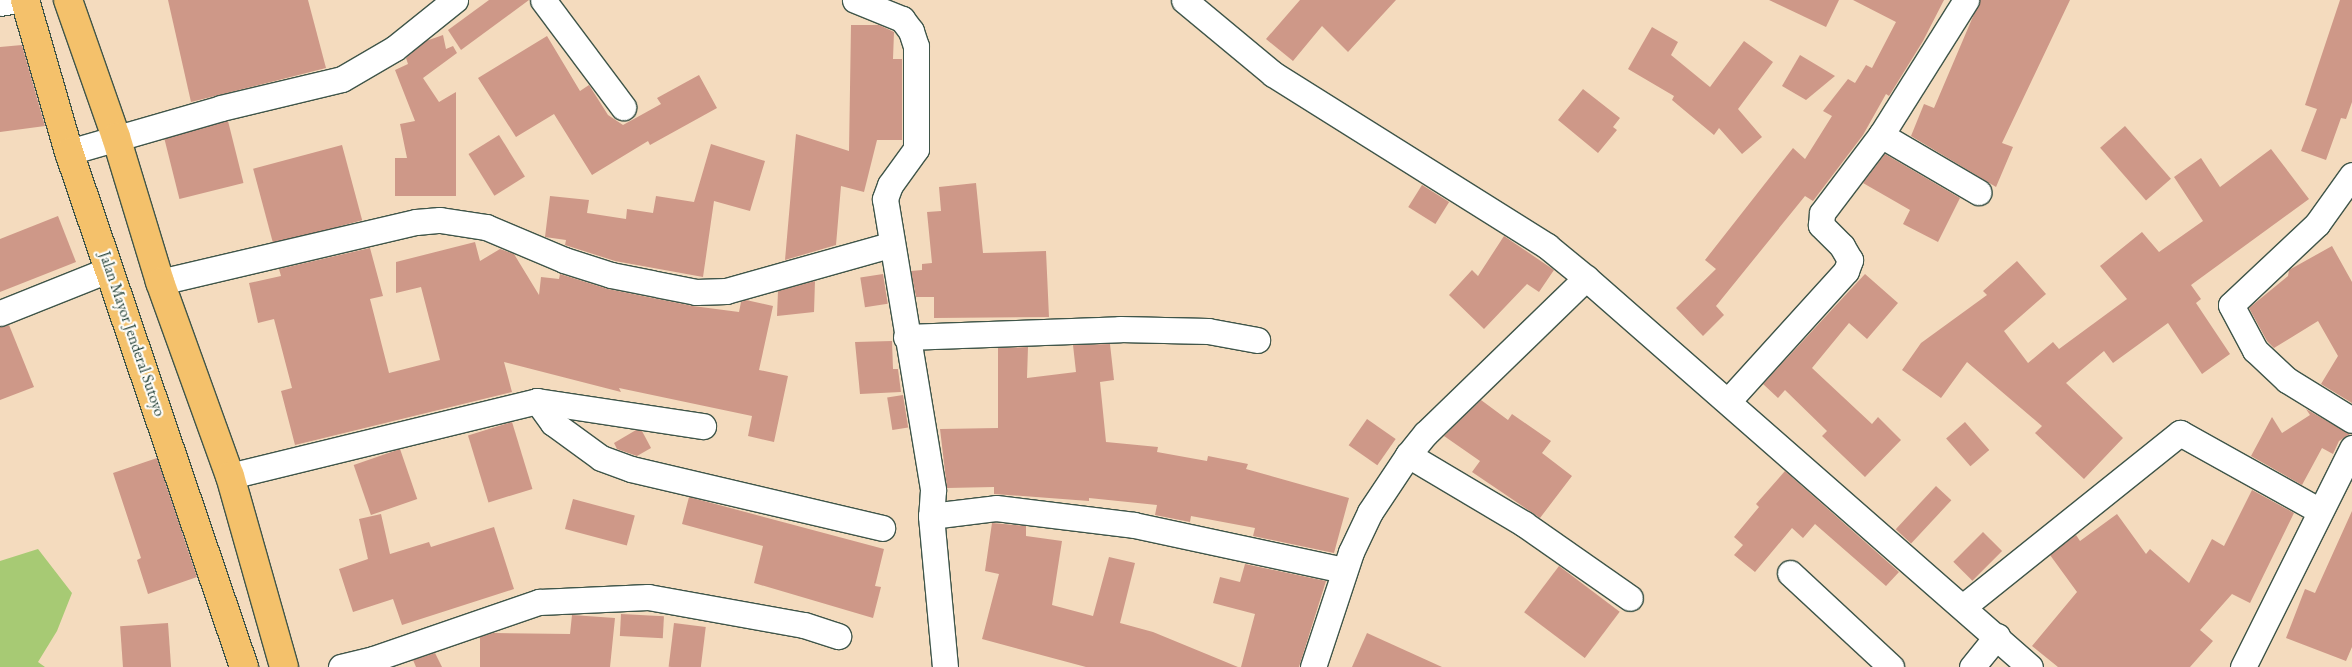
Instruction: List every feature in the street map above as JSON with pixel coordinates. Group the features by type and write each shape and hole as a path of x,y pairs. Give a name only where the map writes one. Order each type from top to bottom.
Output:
{"main road":[{"name":"Jalan Mayor Jenderal Sutoyo","path":"25,0 70,152 244,667"},
{"path":"68,0 116,137 160,282 230,476 284,667"}],"street":[{"path":"0,3 17,0"},
{"path":"70,152 116,137 342,79 394,48 455,0"},
{"path":"543,0 624,107"},
{"path":"855,0 902,20 911,31 916,46 916,149 890,185 885,199 890,245 933,490 931,516 945,667"},
{"path":"1184,0 1273,74 1547,246 1580,282 1729,400 1964,606 1992,641 2030,667"},
{"path":"1729,400 1846,271 1850,260 1842,246 1821,225 1822,213 1881,135 1966,0"},
{"path":"1881,135 1978,192"},
{"path":"2350,185 2317,224 2233,301 2231,310 2255,350 2288,380 2352,420"},
{"path":"160,282 416,222 440,220 486,227 564,260 611,275 696,292 726,291 890,245"},
{"path":"0,313 110,269"},
{"path":"1313,667 1344,570 1370,512 1408,455 1426,433 1580,282"},
{"path":"906,337 1120,329 1208,331 1257,340"},
{"path":"230,476 537,401 703,426"},
{"path":"537,401 553,423 600,458 631,468 882,528"},
{"path":"1964,606 2180,433 2320,511"},
{"path":"2243,667 2352,448"},
{"path":"1408,455 1524,524 1630,598"},
{"path":"931,516 996,508 1134,525 1344,570"},
{"path":"1790,573 1892,667"},
{"path":"341,667 373,659 539,602 648,597 804,625 838,636"},
{"path":"1972,667 1992,641"}],"green space":[{"path":"38,549 72,593 57,631 38,662 45,667 0,667 0,561"}],"building":[{"path":"168,0 308,0 326,68 191,102"},
{"path":"489,0 529,0 461,50 448,30"},
{"path":"1300,0 1396,0 1348,52 1322,26 1293,61 1266,39"},
{"path":"1769,0 1839,0 1826,27"},
{"path":"1853,0 1944,0 1923,41 1889,96 1886,94 1863,135 1813,201 1805,196 1716,306 1724,315 1703,336 1676,308 1716,269 1705,260 1793,148 1805,159 1832,116 1823,111 1848,79 1855,83 1866,65 1872,68 1896,22"},
{"path":"1980,0 2070,0 2002,143 2013,147 1996,187 1911,136 1924,104 1934,108"},
{"path":"2340,0 2352,0 2352,102 2346,119 2341,118 2326,160 2301,151 2317,109 2305,105"},
{"path":"851,25 879,25 894,32 893,59 902,59 902,140 877,140 864,192 841,186 836,245 785,260 796,134 849,151"},
{"path":"1652,27 1678,42 1671,55 1710,87 1744,41 1773,62 1738,109 1762,137 1742,154 1719,128 1714,135 1672,100 1674,96 1628,69"},
{"path":"443,35 446,49 453,46 457,53 423,78 439,102 456,92 456,196 395,196 395,158 407,158 400,124 415,121 395,70 408,64 406,58 426,41"},
{"path":"547,36 580,91 589,85 608,115 623,125 661,104 657,98 699,75 717,108 650,145 648,141 592,175 554,114 516,137 478,78"},
{"path":"22,45 45,126 0,132 0,47"},
{"path":"1800,55 1835,76 1806,100 1782,86"},
{"path":"1583,89 1620,118 1613,127 1617,130 1598,153 1558,120"},
{"path":"228,121 243,183 179,199 164,137"},
{"path":"2125,126 2171,179 2146,200 2100,148"},
{"path":"499,135 525,177 494,196 468,154"},
{"path":"711,144 765,161 750,211 714,201 703,277 615,261 565,245 566,240 545,237 550,196 589,200 587,213 626,219 627,209 653,213 656,196 694,202"},
{"path":"342,145 362,220 273,244 253,169"},
{"path":"2271,149 2309,199 2191,285 2201,299 2196,303 2230,354 2202,374 2168,323 2113,363 2104,351 2066,383 2123,438 2084,479 2035,433 2042,426 1967,362 1941,398 1902,370 1921,343 1987,295 1983,291 2017,261 2046,294 2004,331 2028,363 2053,342 2059,349 2127,299 2100,266 2142,232 2159,252 2203,221 2174,177 2201,158 2220,187"},
{"path":"1885,154 1960,198 1938,242 1903,224 1910,210 1863,183"},
{"path":"976,183 983,253 1046,251 1049,317 934,318 934,297 916,297 911,271 922,270 922,264 932,263 927,212 941,211 939,187"},
{"path":"1422,185 1449,202 1435,224 1408,207"},
{"path":"58,216 76,262 0,292 0,239"},
{"path":"1504,236 1554,270 1539,292 1527,284 1484,329 1449,295 1472,270 1478,276"},
{"path":"475,242 480,261 500,249 514,254 539,295 541,277 559,279 560,274 608,289 693,306 739,312 741,302 746,300 773,306 759,370 788,376 774,442 748,436 752,416 619,388 621,392 504,362 512,392 295,445 281,391 292,388 274,319 258,323 249,283 281,276 279,269 370,248 383,296 370,299 389,373 440,360 421,287 396,293 396,262"},
{"path":"2332,246 2352,282 2352,403 2321,384 2338,356 2318,321 2274,348 2267,341 2249,308 2288,276 2289,270"},
{"path":"883,274 888,304 865,307 860,278"},
{"path":"1865,274 1898,303 1867,339 1849,323 1812,368 1872,424 1878,417 1901,440 1865,477 1822,436 1827,431 1785,390 1778,398 1763,384"},
{"path":"815,281 814,312 777,316 778,291"},
{"path":"9,325 34,387 0,400 0,327"},
{"path":"892,341 893,369 898,369 901,392 860,394 855,342"},
{"path":"1110,344 1114,380 1100,382 1106,442 1158,447 1157,452 1207,461 1208,456 1248,464 1246,469 1349,498 1334,553 1253,536 1255,528 1191,516 1190,522 1155,515 1157,505 1089,498 1089,501 994,494 994,487 947,488 940,429 998,428 998,348 1028,347 1027,378 1076,372 1073,345"},
{"path":"903,395 908,428 892,430 887,398"},
{"path":"1481,400 1508,420 1512,414 1551,441 1542,453 1572,476 1540,518 1472,472 1480,461 1444,436"},
{"path":"2306,409 2350,434 2339,441 2333,454 2322,448 2302,485 2251,456 2272,417 2282,433 2310,415"},
{"path":"1367,419 1396,439 1377,465 1349,445"},
{"path":"512,422 532,489 488,502 468,435"},
{"path":"1965,422 1989,450 1970,466 1946,438"},
{"path":"636,430 642,431 651,448 637,456 617,449 614,443"},
{"path":"400,449 417,499 371,515 354,465"},
{"path":"157,458 197,577 148,594 137,560 141,558 113,473"},
{"path":"1785,471 1899,572 1886,586 1815,524 1803,538 1792,528 1755,572 1734,555 1743,545 1734,537 1759,507 1756,504"},
{"path":"1936,486 1951,500 1911,543 1896,529"},
{"path":"2252,490 2294,513 2250,603 2232,594 2200,630 2213,641 2190,667 2058,667 2032,646 2077,592 2050,555 2076,535 2080,541 2117,514 2146,554 2150,549 2189,583 2212,539 2224,546"},
{"path":"689,497 884,549 875,586 881,587 873,618 754,583 763,546 682,524"},
{"path":"573,499 635,516 627,546 565,529"},
{"path":"2352,511 2352,647 2346,661 2286,638 2305,589 2315,593"},
{"path":"381,514 390,554 429,542 431,547 494,527 514,589 402,625 393,599 353,612 339,569 368,559 359,519"},
{"path":"992,523 1026,526 1026,536 1062,541 1052,605 1093,616 1109,557 1135,563 1120,623 1153,632 1238,667 1086,667 982,639 999,574 985,571"},
{"path":"1983,532 2002,551 1972,581 1953,562"},
{"path":"1245,564 1326,581 1299,667 1241,667 1255,614 1213,603 1220,577 1240,582"},
{"path":"1559,566 1620,612 1585,658 1524,612"},
{"path":"621,614 664,616 663,638 620,636"},
{"path":"572,615 615,618 610,667 480,667 480,637 493,633 570,634"},
{"path":"168,623 171,667 123,667 120,626"},
{"path":"674,623 706,627 701,667 669,667"},
{"path":"1367,633 1442,667 1352,667"},
{"path":"435,653 442,667 416,667 413,660"}]}
